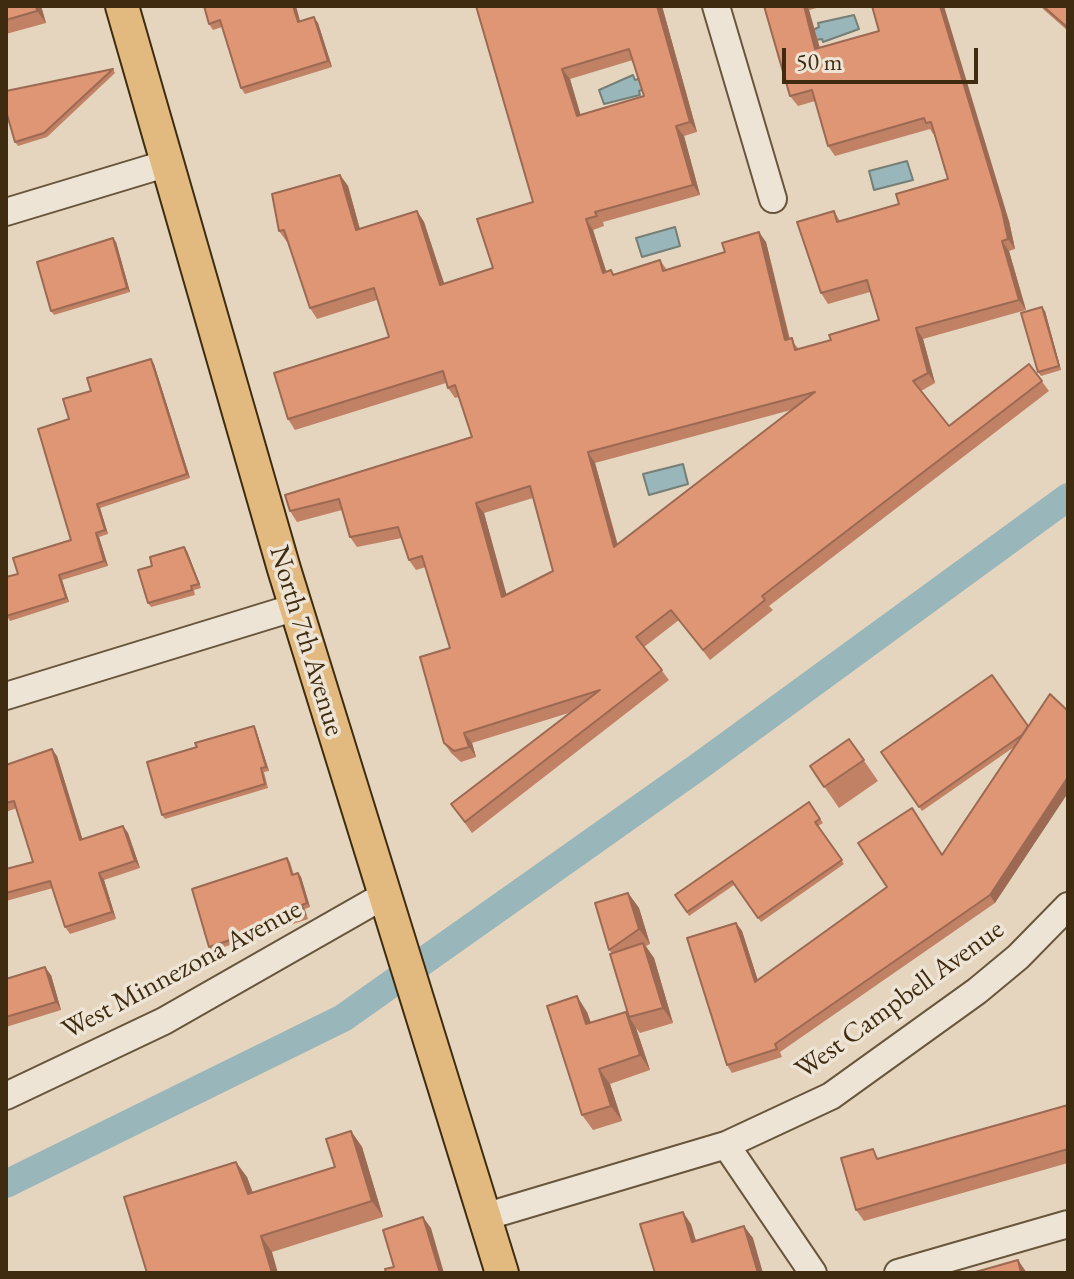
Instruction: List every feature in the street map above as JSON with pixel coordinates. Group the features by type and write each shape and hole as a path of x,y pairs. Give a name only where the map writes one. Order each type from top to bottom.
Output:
{"main road":[{"name":"North 7th Avenue","path":"122,6 165,164 296,607 502,1273"}],"street":[{"path":"716,6 773,199"},
{"path":"6,212 165,164"},
{"path":"6,696 296,607"},
{"name":"West Minnezona Avenue","path":"6,1096 164,1021 385,895"},
{"name":"West Campbell Avenue","path":"484,1217 726,1145 831,1096 1018,957 1068,906"},
{"path":"726,1145 813,1273"},
{"path":"898,1273 1068,1224"}],"water":[{"path":"854,15 859,29 823,42 822,39 816,40 813,30 819,27 818,23"},
{"path":"633,75 635,80 642,78 644,89 639,91 640,95 604,104 599,90"},
{"path":"907,161 913,180 874,190 869,171"},
{"path":"675,227 680,246 642,257 636,238"},
{"path":"683,464 688,484 649,495 643,474"}],"building":[{"path":"6,6 36,6 37,11 6,20"},
{"path":"204,6 293,6 298,22 314,17 328,61 241,88 220,20 209,24"},
{"path":"476,6 657,6 690,122 676,126 693,185 595,212 597,216 586,219 603,273 611,270 613,275 660,260 663,271 725,252 722,243 759,232 785,340 792,338 795,350 831,340 829,335 879,320 867,280 821,293 797,222 834,211 837,222 899,204 896,194 948,179 931,122 926,123 924,118 828,146 812,90 790,96 764,6 804,6 815,49 879,31 872,6 940,6 1002,211 1008,239 1002,241 1019,300 916,328 928,373 913,381 949,426 1029,364 1042,381 762,596 765,600 703,650 671,610 636,637 662,670 465,822 451,804 600,690 464,733 469,747 454,751 444,743 420,657 450,648 422,556 409,560 398,527 350,537 339,499 290,511 285,495 472,437 455,385 448,388 443,371 288,419 274,373 389,337 374,288 310,308 284,230 279,231 272,194 340,175 356,230 417,211 440,285 493,268 477,219 533,202","holes":["629,49 644,96 577,116 562,69","815,392 614,547 588,452","530,486 553,571 502,597 476,503"]},
{"path":"1043,6 1068,6 1068,28"},
{"path":"113,69 44,133 15,142 6,111 6,91"},
{"path":"113,238 127,288 51,311 37,262"},
{"path":"1042,307 1059,366 1038,372 1021,313"},
{"path":"151,359 187,474 97,504 105,530 96,533 104,561 59,575 66,598 6,616 6,577 18,574 13,558 71,540 38,429 69,419 63,399 91,391 87,378"},
{"path":"184,547 199,584 191,586 192,590 148,603 138,570 152,566 150,557"},
{"path":"992,675 1028,726 1022,735 919,807 881,752"},
{"path":"1050,694 1068,711 1068,777 990,895 775,1044 777,1049 727,1065 687,938 736,923 755,982 887,887 858,843 912,808 942,855"},
{"path":"254,726 266,767 261,768 265,784 162,815 147,762 197,747 195,743"},
{"path":"849,739 864,760 824,787 810,766"},
{"path":"52,749 80,840 123,826 135,861 99,873 112,912 65,927 50,881 6,893 6,869 33,862 14,801 6,803 6,765"},
{"path":"809,802 820,819 815,822 842,860 758,918 732,881 687,912 675,895"},
{"path":"287,858 292,875 298,873 307,903 302,905 305,915 209,947 192,889"},
{"path":"628,893 639,929 609,950 595,903"},
{"path":"643,943 663,1008 629,1017 610,954"},
{"path":"45,967 56,1002 6,1017 6,979"},
{"path":"577,996 586,1024 626,1012 640,1055 599,1069 611,1106 582,1115 547,1006"},
{"path":"1068,1105 1068,1149 856,1210 841,1158 873,1149 877,1159"},
{"path":"351,1131 372,1201 261,1236 272,1273 147,1273 124,1197 236,1162 248,1194 335,1167 326,1139"},
{"path":"683,1212 692,1242 744,1226 758,1273 655,1273 640,1224"},
{"path":"423,1217 440,1273 386,1273 385,1269 394,1267 383,1230"},
{"path":"1018,1260 1021,1273 972,1273"}],"waterway":[{"path":"6,1184 343,1018 698,767 1068,497"}]}
